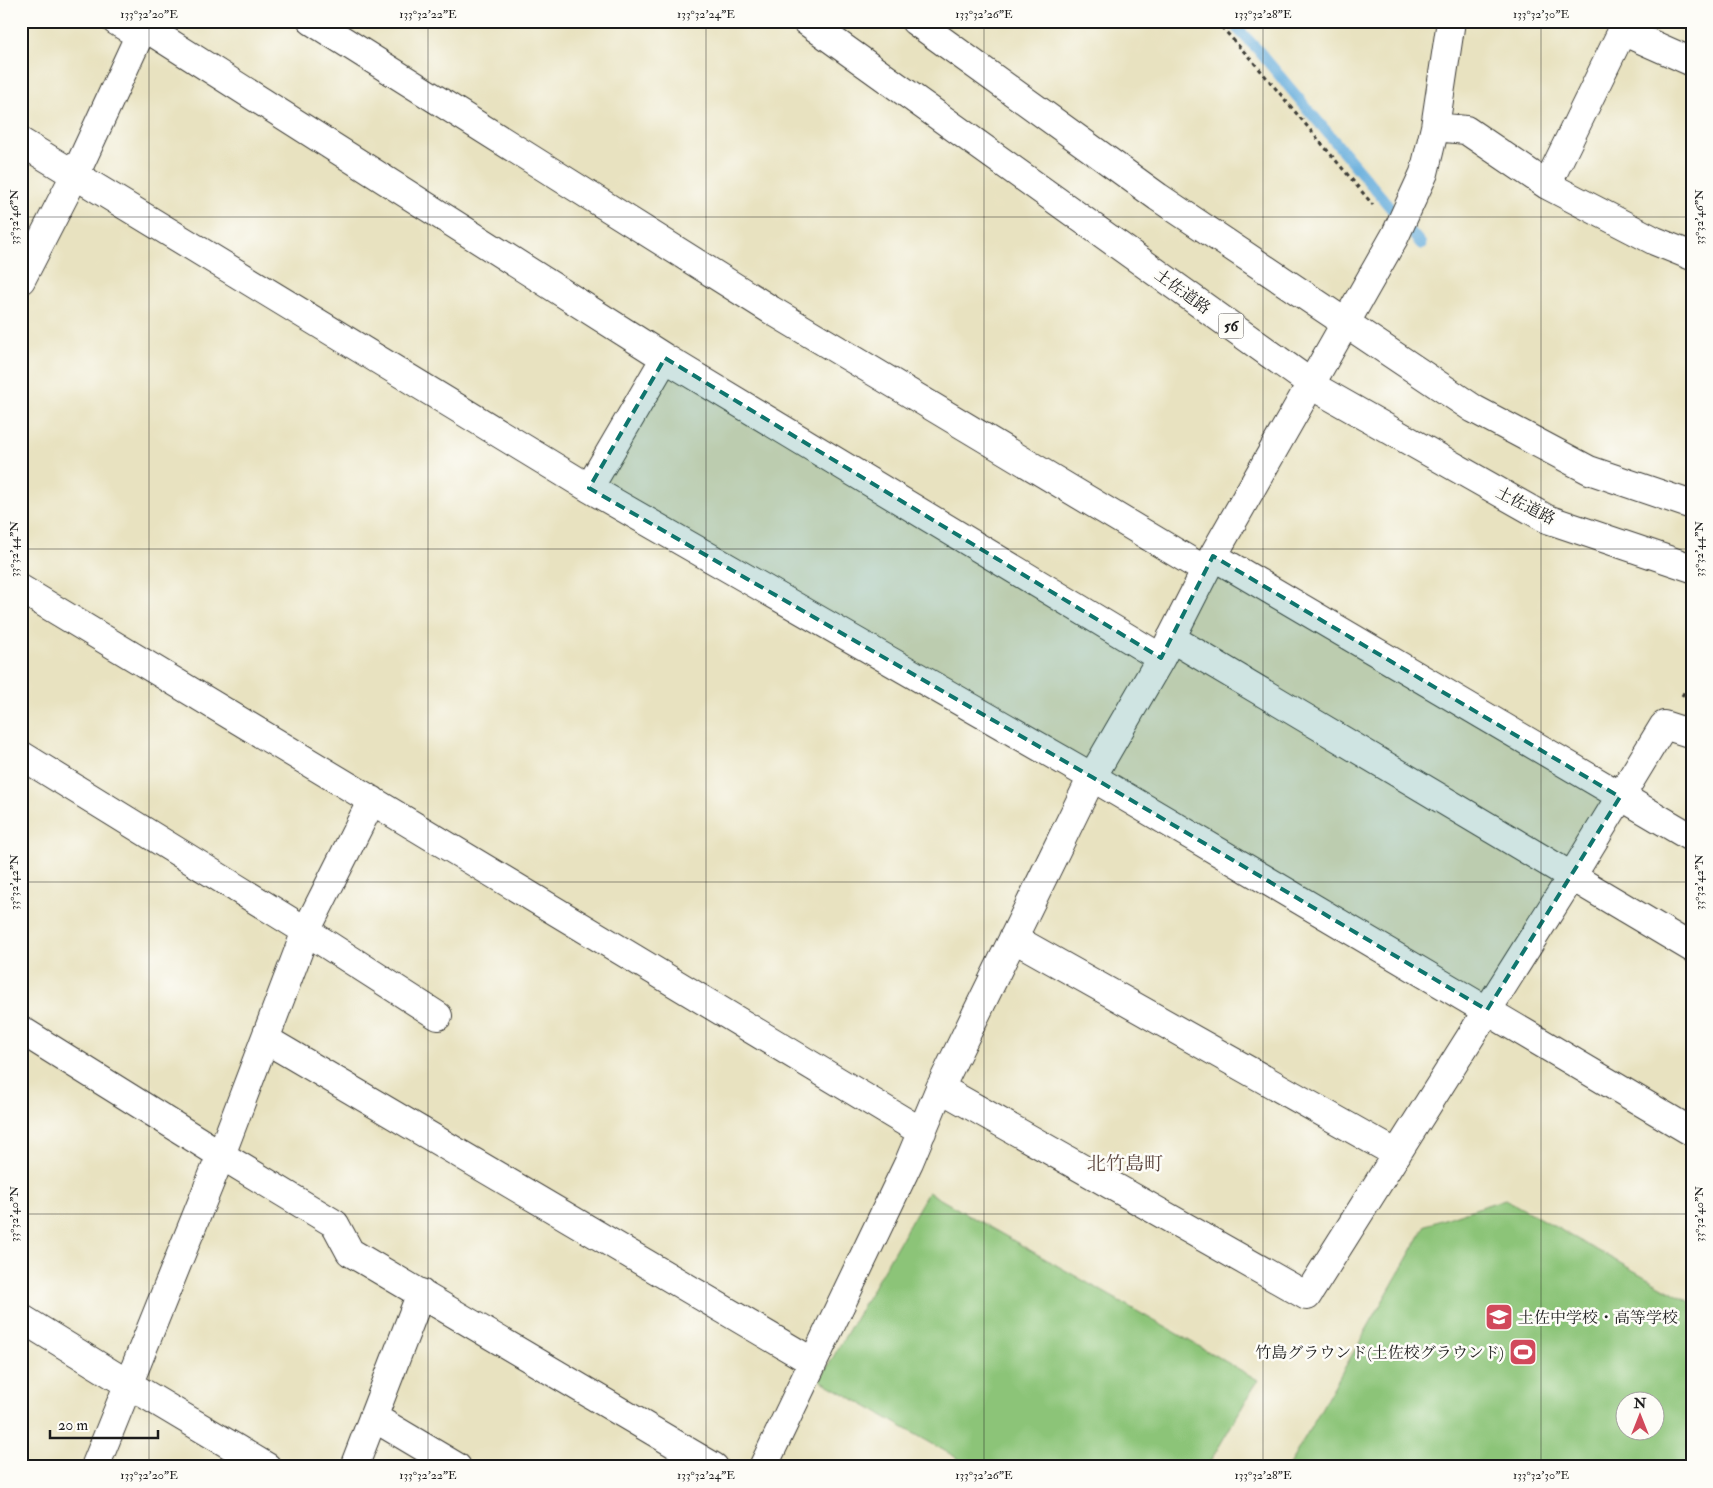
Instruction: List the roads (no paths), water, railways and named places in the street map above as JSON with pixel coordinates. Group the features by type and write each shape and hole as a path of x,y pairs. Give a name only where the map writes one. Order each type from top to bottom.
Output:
{"main road":[{"path":"116,21 143,27 665,358 1166,648 1572,876 1692,948"},
{"path":"312,21 771,310 1209,563 1692,838"},
{"name":"土佐道路","path":"806,21 1323,392 1547,519 1692,568"},
{"path":"916,21 1158,197 1474,409 1589,470 1692,504"},
{"path":"763,1467 909,1162 940,1088 1092,776 1166,648 1209,563 1395,236 1424,173 1435,127 1451,21"},
{"path":"1547,185 1625,26 1692,62"},
{"path":"21,280 75,175 143,27"},
{"path":"1435,127 1466,130 1547,185 1655,241 1692,256"},
{"path":"21,142 589,488 1092,776 1692,1132"},
{"path":"589,488 665,358"},
{"path":"21,589 922,1132"},
{"path":"940,1088 1307,1296 1572,876 1664,725 1692,734"},
{"path":"21,755 438,1016"},
{"path":"95,1467 220,1155 306,932 372,800"},
{"path":"1013,938 1397,1154"},
{"path":"21,1030 220,1155 335,1224 350,1252 714,1467"},
{"path":"265,1038 813,1362"},
{"path":"354,1467 421,1293"},
{"path":"21,1318 267,1467"},
{"path":"373,1417 458,1467"}],"waterway":[{"path":"1230,21 1258,50 1421,244"}],"place":[{"name":"土佐中学校・高等学校","path":"1499,1317"},
{"name":"竹島グラウンド(土佐校グラウンド)","path":"1523,1352"}],"district":[{"name":"北竹島町","path":"1125,1163"}]}
